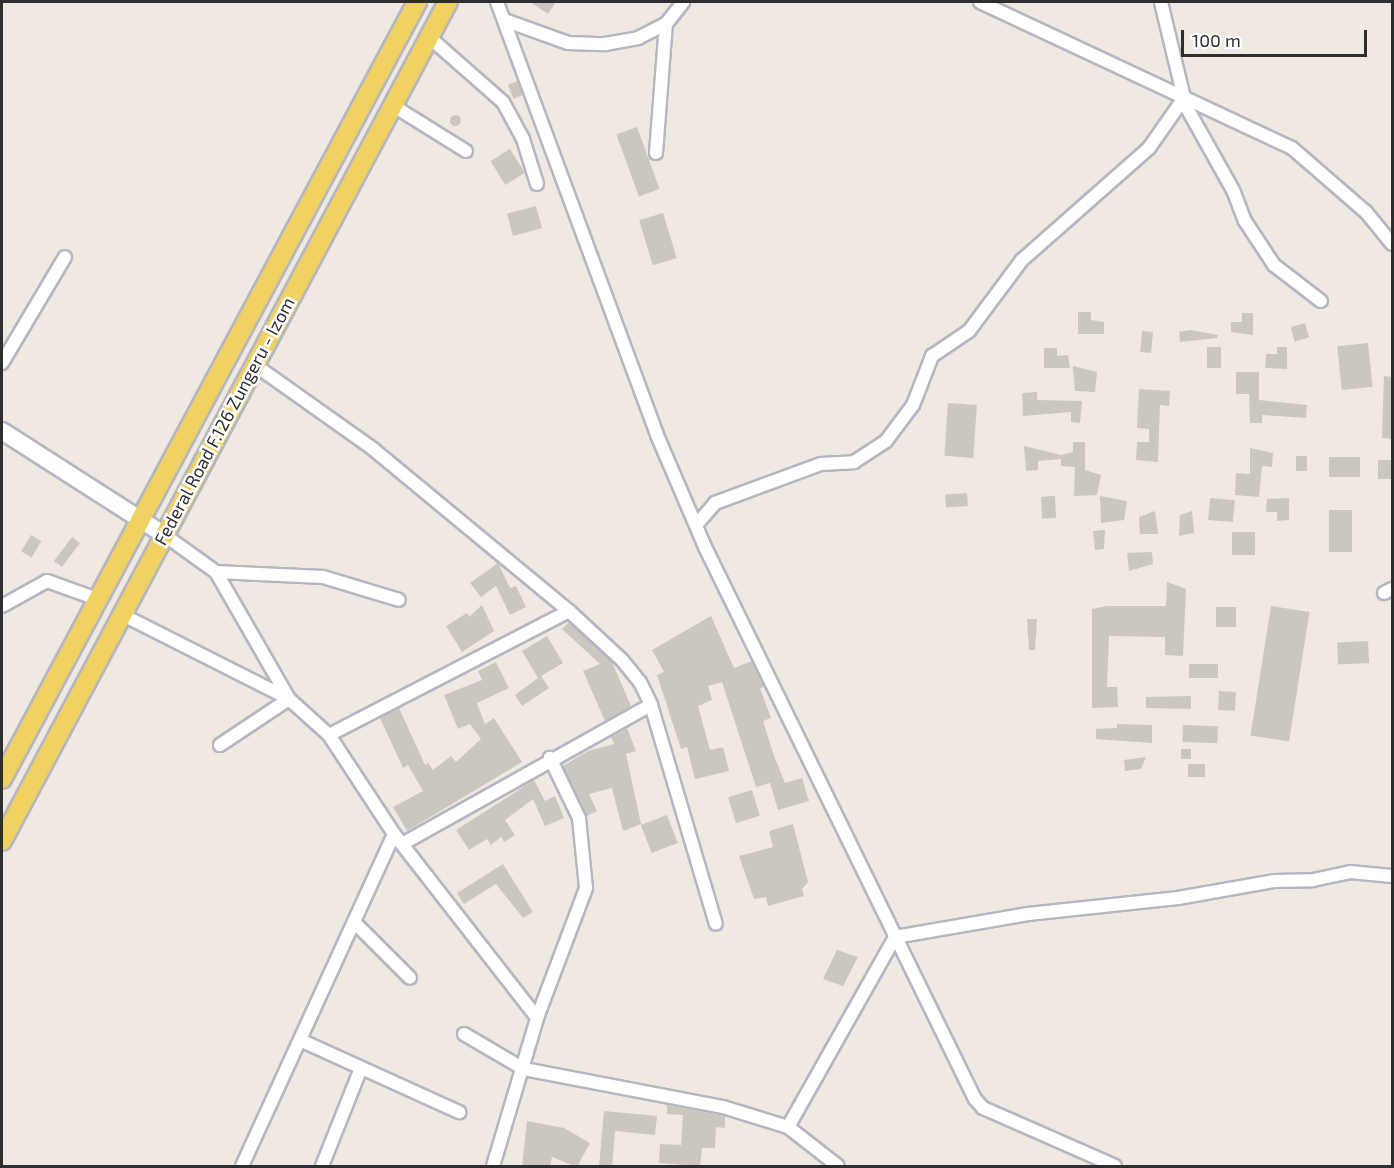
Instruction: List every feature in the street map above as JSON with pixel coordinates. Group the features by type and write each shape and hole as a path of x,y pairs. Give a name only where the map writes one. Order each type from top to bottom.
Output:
{"main road":[{"name":"Federal Road F.126 Zungeru - Izom","path":"2,779 417,2"},
{"name":"Federal Road F.126 Zungeru - Izom","path":"2,841 163,534 448,2"}],"street":[{"path":"497,2 507,21 657,435 749,640 895,937 983,1108 1115,1167"},
{"path":"507,21 568,43 596,45 638,38 666,24 683,2"},
{"path":"980,2 1303,155 1366,212 1392,244"},
{"path":"1161,2 1183,100 1233,190 1245,221 1274,265 1321,301"},
{"path":"656,153 666,24"},
{"path":"429,37 503,102 523,139 537,184"},
{"path":"697,524 715,503 821,464 854,462 886,441 913,405 932,356 969,332 1022,260 1149,148 1183,100"},
{"path":"392,105 466,151"},
{"path":"2,363 65,257"},
{"path":"255,365 374,449 569,611 622,660 640,682 651,705 716,924"},
{"path":"2,431 139,521 163,534 216,572 289,699"},
{"path":"216,572 329,578 399,600"},
{"path":"2,606 47,581 97,599"},
{"path":"329,735 569,611"},
{"path":"121,614 289,699 329,735 398,839 537,1018"},
{"path":"220,745 289,699"},
{"path":"242,1167 354,922 398,839 651,705"},
{"path":"493,1167 524,1069 537,1018 583,899 587,878 579,818 550,758"},
{"path":"895,937 1028,914 1178,898 1274,881 1313,880 1350,872 1392,876"},
{"path":"354,922 410,978"},
{"path":"788,1127 895,937"},
{"path":"464,1034 524,1069 723,1107 788,1127 838,1167"},
{"path":"300,1040 459,1112"},
{"path":"322,1167 360,1068"}],"building":[{"path":"530,2 556,2 548,14"},
{"path":"517,81 523,95 514,99 508,85"},
{"path":"455,115 459,116 459,124 455,125 451,124 450,120 451,116"},
{"path":"637,127 660,189 639,197 616,135"},
{"path":"510,149 525,173 505,185 490,161"},
{"path":"536,206 542,228 513,236 507,214"},
{"path":"663,213 677,258 653,265 639,220"},
{"path":"1078,312 1091,312 1091,320 1104,322 1104,334 1078,334"},
{"path":"1242,313 1253,313 1253,335 1231,332 1231,322 1242,322"},
{"path":"1305,323 1309,337 1295,342 1291,327"},
{"path":"1190,330 1218,335 1217,338 1180,342 1179,332"},
{"path":"1142,331 1153,332 1151,353 1140,352"},
{"path":"1368,343 1373,387 1342,390 1337,346"},
{"path":"1207,347 1221,347 1221,368 1207,368"},
{"path":"1277,347 1287,347 1287,369 1265,368 1266,354 1277,354"},
{"path":"1044,348 1057,348 1057,356 1068,355 1070,368 1044,368"},
{"path":"1073,366 1097,372 1095,392 1075,391"},
{"path":"1236,372 1259,372 1259,400 1307,405 1306,418 1262,415 1262,423 1250,423 1249,394 1236,394"},
{"path":"1384,376 1392,377 1392,439 1382,438"},
{"path":"1139,389 1170,391 1169,406 1160,405 1158,462 1136,460 1137,442 1149,442 1149,429 1137,428"},
{"path":"1037,392 1037,400 1082,401 1080,423 1071,422 1071,412 1023,416 1022,393"},
{"path":"948,403 977,405 973,458 944,456"},
{"path":"1073,442 1085,442 1085,470 1101,475 1097,495 1074,496 1075,467 1061,466 1061,459 1038,461 1038,470 1026,471 1024,446 1061,455 1073,452"},
{"path":"1250,448 1273,453 1272,467 1262,466 1259,497 1235,495 1236,473 1250,474"},
{"path":"1296,456 1307,456 1307,471 1296,471"},
{"path":"1329,457 1360,457 1360,477 1329,477"},
{"path":"1378,460 1392,460 1392,479 1378,479"},
{"path":"967,493 968,506 946,508 945,495"},
{"path":"1055,496 1056,518 1042,519 1041,497"},
{"path":"1100,496 1127,501 1124,520 1101,523"},
{"path":"1210,498 1235,500 1233,522 1208,520"},
{"path":"1289,498 1289,520 1277,521 1277,512 1266,512 1267,499"},
{"path":"1329,510 1352,510 1352,552 1329,552"},
{"path":"1155,511 1158,534 1140,534 1139,517"},
{"path":"1192,511 1194,533 1179,536 1180,515"},
{"path":"1105,530 1104,549 1095,550 1093,531"},
{"path":"1232,532 1255,532 1255,555 1232,555"},
{"path":"31,535 41,541 32,557 21,551"},
{"path":"72,537 80,543 62,567 54,561"},
{"path":"1152,552 1153,564 1129,571 1127,553"},
{"path":"498,563 510,588 516,586 526,607 510,615 496,586 481,597 470,583"},
{"path":"1167,582 1186,589 1183,656 1165,655 1165,637 1109,636 1107,687 1117,687 1118,707 1092,708 1092,609 1107,606 1166,606"},
{"path":"482,605 494,631 462,652 446,626 467,613 469,617"},
{"path":"1271,606 1310,612 1289,741 1251,735"},
{"path":"1216,607 1236,607 1236,627 1216,627"},
{"path":"711,616 734,668 752,661 764,687 760,688 771,718 763,721 774,756 785,783 802,778 809,801 778,810 770,783 756,787 722,682 708,686 712,700 698,706 710,750 723,747 729,771 695,779 687,747 681,749 657,675 664,672 652,650"},
{"path":"1027,619 1037,619 1035,650 1029,650"},
{"path":"569,622 612,662 631,706 605,721 583,671 600,664 562,629"},
{"path":"547,636 563,663 541,676 549,688 522,706 515,695 538,678 522,651"},
{"path":"1368,641 1369,663 1338,665 1337,643"},
{"path":"496,662 509,688 477,703 485,724 494,718 522,762 407,831 393,807 423,791 408,765 403,768 380,718 399,708 425,765 428,763 433,770 451,756 456,762 481,739 470,724 458,729 444,695 482,680 478,671"},
{"path":"1189,664 1218,664 1218,678 1189,678"},
{"path":"1219,691 1236,692 1235,711 1218,710"},
{"path":"1191,696 1191,709 1146,708 1146,697"},
{"path":"1117,724 1152,725 1152,743 1096,739 1096,729 1117,728"},
{"path":"1183,725 1218,726 1217,743 1182,742"},
{"path":"627,728 636,751 626,754 641,824 623,831 612,788 589,794 597,811 587,816 563,766 588,751 614,744 611,737"},
{"path":"1181,749 1191,749 1191,759 1181,759"},
{"path":"1146,757 1141,769 1125,771 1124,760"},
{"path":"1188,764 1205,764 1205,777 1188,777"},
{"path":"534,780 545,801 555,796 564,818 545,826 533,799 505,820 515,835 504,842 501,837 491,845 487,839 469,850 456,830"},
{"path":"752,790 760,816 736,823 728,797"},
{"path":"667,815 678,843 652,853 641,825"},
{"path":"793,824 808,882 802,889 804,896 768,906 766,897 754,899 739,856 773,847 769,831"},
{"path":"503,864 533,912 523,918 496,884 464,904 457,893"},
{"path":"837,950 858,957 843,986 823,979"},
{"path":"667,1105 725,1116 725,1128 716,1127 715,1148 702,1148 700,1166 659,1163 660,1144 681,1145 683,1115 667,1114"},
{"path":"604,1111 657,1116 655,1135 615,1131 612,1167 599,1167"},
{"path":"527,1121 564,1128 590,1143 577,1167 552,1157 550,1167 522,1167"}]}
